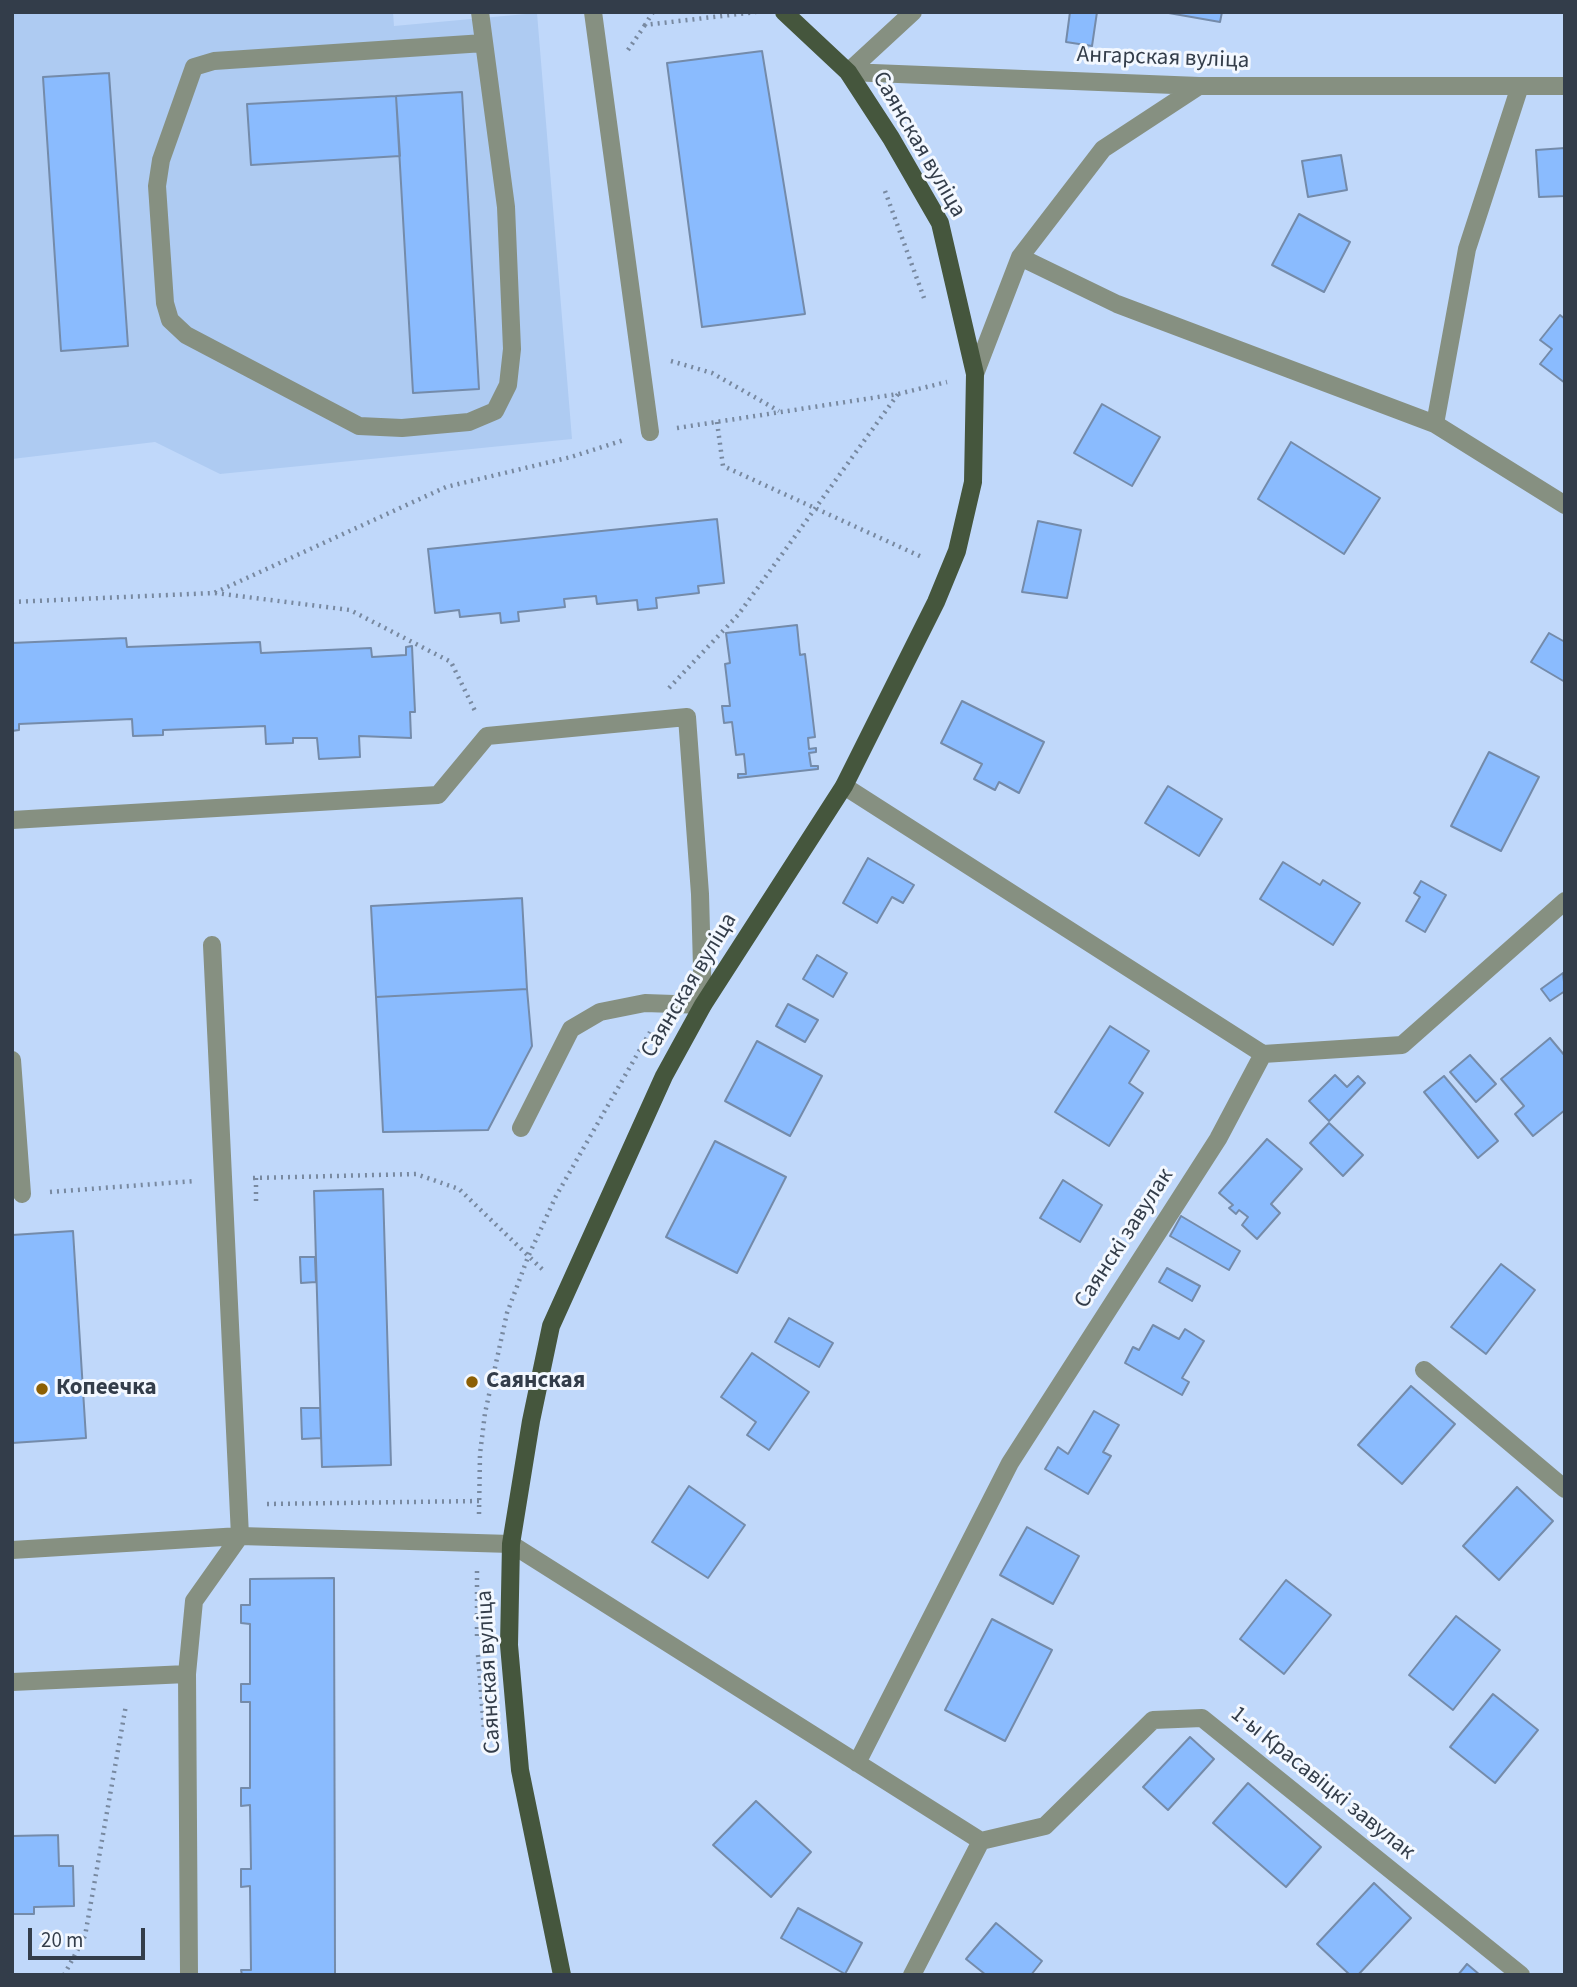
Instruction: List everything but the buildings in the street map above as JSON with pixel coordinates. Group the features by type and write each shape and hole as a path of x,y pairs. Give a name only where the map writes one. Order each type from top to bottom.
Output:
{"main road":[{"path":"783,12 848,72"},
{"name":"Саянская вуліца","path":"562,1975 520,1770 509,1646 512,1544 540,1374 551,1326 664,1076 703,1005 844,786 946,580 957,551 973,482 975,374 940,223 891,138 848,72"}],"street":[{"path":"480,12 506,207 512,349 508,385 495,411 469,422 402,428 359,426 186,335 170,320 165,303 158,186 161,160 194,67 214,61 484,43"},
{"path":"593,12 650,432"},
{"path":"848,72 913,12"},
{"name":"Ангарская вуліца","path":"848,72 1199,86 1565,86"},
{"path":"975,374 1020,257 1103,149 1199,86"},
{"path":"1435,424 1466,249 1520,86"},
{"path":"1020,257 1117,304 1435,424 1565,505"},
{"path":"12,820 438,795 487,736 687,717 701,894 703,1005 645,1003 600,1012 571,1029 521,1128"},
{"path":"844,786 1263,1054 1402,1045 1565,901"},
{"path":"189,1975 187,1674 194,1601 240,1536 212,944"},
{"name":"Саянскі завулак","path":"857,1763 1010,1463 1218,1139 1263,1054"},
{"path":"12,1060 22,1194"},
{"path":"1424,1370 1565,1489"},
{"path":"12,1550 240,1536 512,1544 981,1841 912,1975"},
{"path":"12,1682 187,1674"},
{"name":"1-ы Красавіцкі завулак","path":"981,1841 1045,1826 1153,1720 1202,1718 1521,1975"}],"path":[{"path":"624,56 653,12"},
{"path":"645,25 757,12"},
{"path":"881,182 914,262 928,310"},
{"path":"665,356 673,363 712,373 780,412"},
{"path":"943,370 946,396"},
{"path":"214,593 446,487 571,457 650,432 898,394 975,374"},
{"path":"637,722 738,615 898,394"},
{"path":"717,422 723,466 929,561 931,552"},
{"path":"12,602 214,593 350,610 451,662 487,736"},
{"path":"261,1504 479,1501 480,1454 485,1413 507,1313 527,1257 556,1196 666,1004"},
{"path":"22,1194 222,1179 416,1174 459,1189 527,1257 566,1289"},
{"path":"256,1178 257,1205"},
{"path":"64,1975 85,1936 131,1677"}],"shaded area":[{"path":"12,12 393,12 394,26 537,13 572,439 220,474 155,442 12,459"}],"place":[{"name":"Саянская","path":"472,1382"},
{"name":"Копеечка","path":"42,1389"}]}
